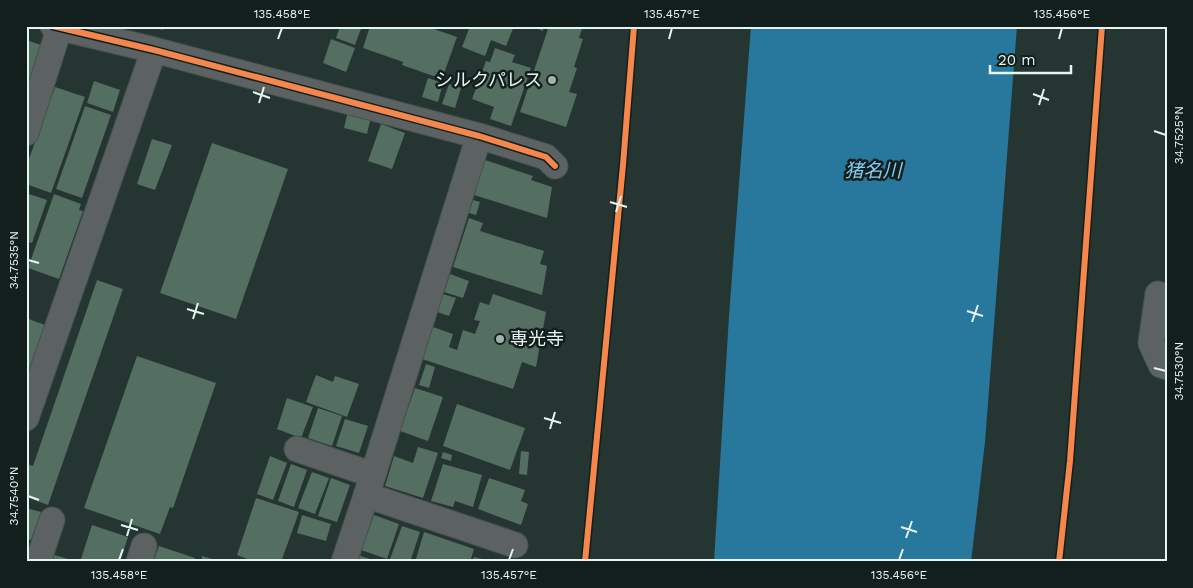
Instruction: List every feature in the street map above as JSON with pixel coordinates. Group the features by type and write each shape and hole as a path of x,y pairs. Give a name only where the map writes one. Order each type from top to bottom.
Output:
{"street":[{"path":"26,133 58,27 154,50 479,136 546,156 555,166"},
{"path":"26,418 154,50"},
{"path":"344,562 370,485 479,136"},
{"path":"1167,297 1158,294 1151,343 1161,365 1167,366"},
{"path":"297,449 370,485 515,545"},
{"path":"38,562 52,520"}],"water":[{"name":"猪名川","path":"751,26 1017,26 985,442 971,562 714,562 729,316"}],"building":[{"path":"149,26 164,26 163,30"},
{"path":"340,26 362,26 355,45 336,38"},
{"path":"370,26 432,26 431,28 457,37 442,79 402,65 403,62 363,48"},
{"path":"470,26 514,26 506,46 491,40 485,56 462,47"},
{"path":"531,26 544,26 543,31"},
{"name":"シルクパレス","path":"549,26 583,26 579,38 583,39 574,67 577,68 569,92 577,94 566,127 520,112"},
{"path":"331,39 355,48 346,72 323,63"},
{"path":"26,40 44,46 26,106"},
{"path":"495,48 515,55 512,62 531,68 511,126 490,119 494,107 472,99 486,61 490,62"},
{"path":"428,78 443,83 438,102 422,97"},
{"path":"94,81 120,90 113,112 87,103"},
{"path":"449,84 461,88 455,108 442,104"},
{"path":"55,87 85,97 51,193 26,184 26,167"},
{"path":"85,106 111,115 82,198 56,189"},
{"path":"348,111 371,117 367,134 344,128"},
{"path":"381,124 405,133 392,169 368,161"},
{"path":"152,139 172,145 155,190 137,184"},
{"path":"212,143 288,169 236,319 160,293"},
{"path":"485,160 533,176 531,180 552,187 547,218 474,195"},
{"path":"26,193 47,200 32,243 26,241"},
{"path":"54,194 81,204 79,210 83,211 59,279 28,268"},
{"path":"473,200 480,202 476,215 469,213"},
{"path":"469,218 483,223 480,231 544,251 540,264 547,266 542,295 453,267"},
{"path":"450,274 469,281 463,298 444,292"},
{"path":"97,280 123,289 48,505 26,497 26,464 33,466"},
{"path":"443,294 456,298 449,316 437,312"},
{"path":"493,294 546,312 536,367 522,362 513,389 419,358 430,326 453,334 449,347 457,350 463,330 475,334 480,321 474,320 480,302 489,305"},
{"path":"26,318 45,325 27,377 26,377"},
{"path":"137,356 216,383 173,508 170,507 160,534 84,508"},
{"path":"426,364 435,367 429,388 419,385"},
{"path":"316,375 333,382 335,376 359,384 347,417 306,402"},
{"path":"415,388 443,397 428,441 400,431"},
{"path":"287,398 313,407 301,438 277,429"},
{"path":"457,404 525,428 510,470 443,446"},
{"path":"318,408 342,416 332,446 308,438"},
{"path":"345,419 368,426 359,453 336,446"},
{"path":"418,447 438,453 423,498 385,486 394,456 413,463"},
{"path":"521,451 529,452 527,475 519,474"},
{"path":"443,452 452,455 451,461 441,458"},
{"path":"270,456 287,463 273,500 257,494"},
{"path":"291,464 307,470 294,507 278,501"},
{"path":"443,464 482,475 473,507 455,501 453,507 431,501"},
{"path":"312,472 329,478 315,514 298,508"},
{"path":"331,478 350,485 337,522 318,516"},
{"path":"489,478 525,490 521,501 528,504 521,525 478,509"},
{"path":"256,498 299,512 281,562 255,562 237,555"},
{"path":"26,508 41,512 31,540 26,539"},
{"path":"302,515 331,524 326,541 297,533"},
{"path":"374,515 399,524 387,559 361,550"},
{"path":"92,525 128,537 120,562 80,562"},
{"path":"402,526 420,532 410,562 399,562 390,559"},
{"path":"424,532 474,549 470,562 415,562"},
{"path":"159,546 195,558 194,562 153,562"},
{"path":"51,554 75,561 75,562 49,562"},
{"path":"358,555 376,561 376,562 356,562"},
{"path":"202,556 219,561 219,562 201,562"},
{"path":"474,557 490,561 490,562 472,562"}],"cycle path":[{"path":"53,26 154,50 479,136 546,157 555,166"},
{"path":"585,562 623,165 634,26"},
{"path":"1059,562 1070,461 1102,26"}],"place":[{"name":"シルクパレス","path":"552,80"},
{"name":"専光寺","path":"500,339"}]}
